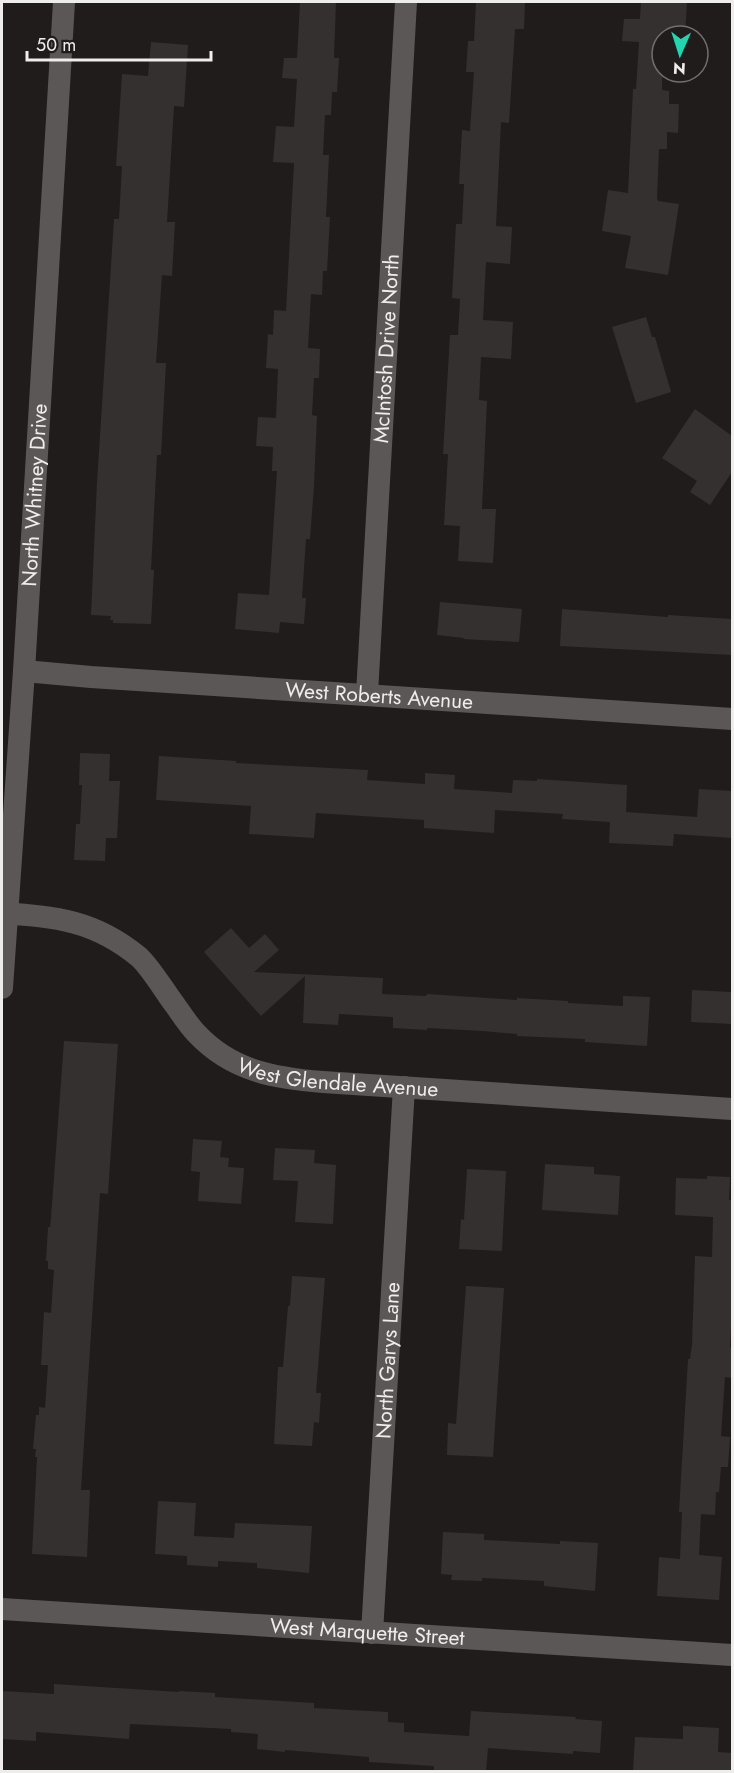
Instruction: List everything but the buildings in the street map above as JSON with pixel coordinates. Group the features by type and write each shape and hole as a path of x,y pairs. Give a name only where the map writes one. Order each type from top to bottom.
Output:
{"street":[{"name":"North Whitney Drive","path":"2,988 4,913 24,671 63,2"},
{"name":"McIntosh Drive North","path":"367,694 406,2"},
{"name":"West Roberts Avenue","path":"24,671 732,719"},
{"name":"West Glendale Avenue","path":"4,913 56,917 80,923 119,944 140,958 196,1033 215,1051 239,1065 261,1073 286,1079 732,1109"},
{"name":"North Garys Lane","path":"372,1633 404,1088"},
{"name":"West Marquette Street","path":"2,1609 732,1655"}]}
